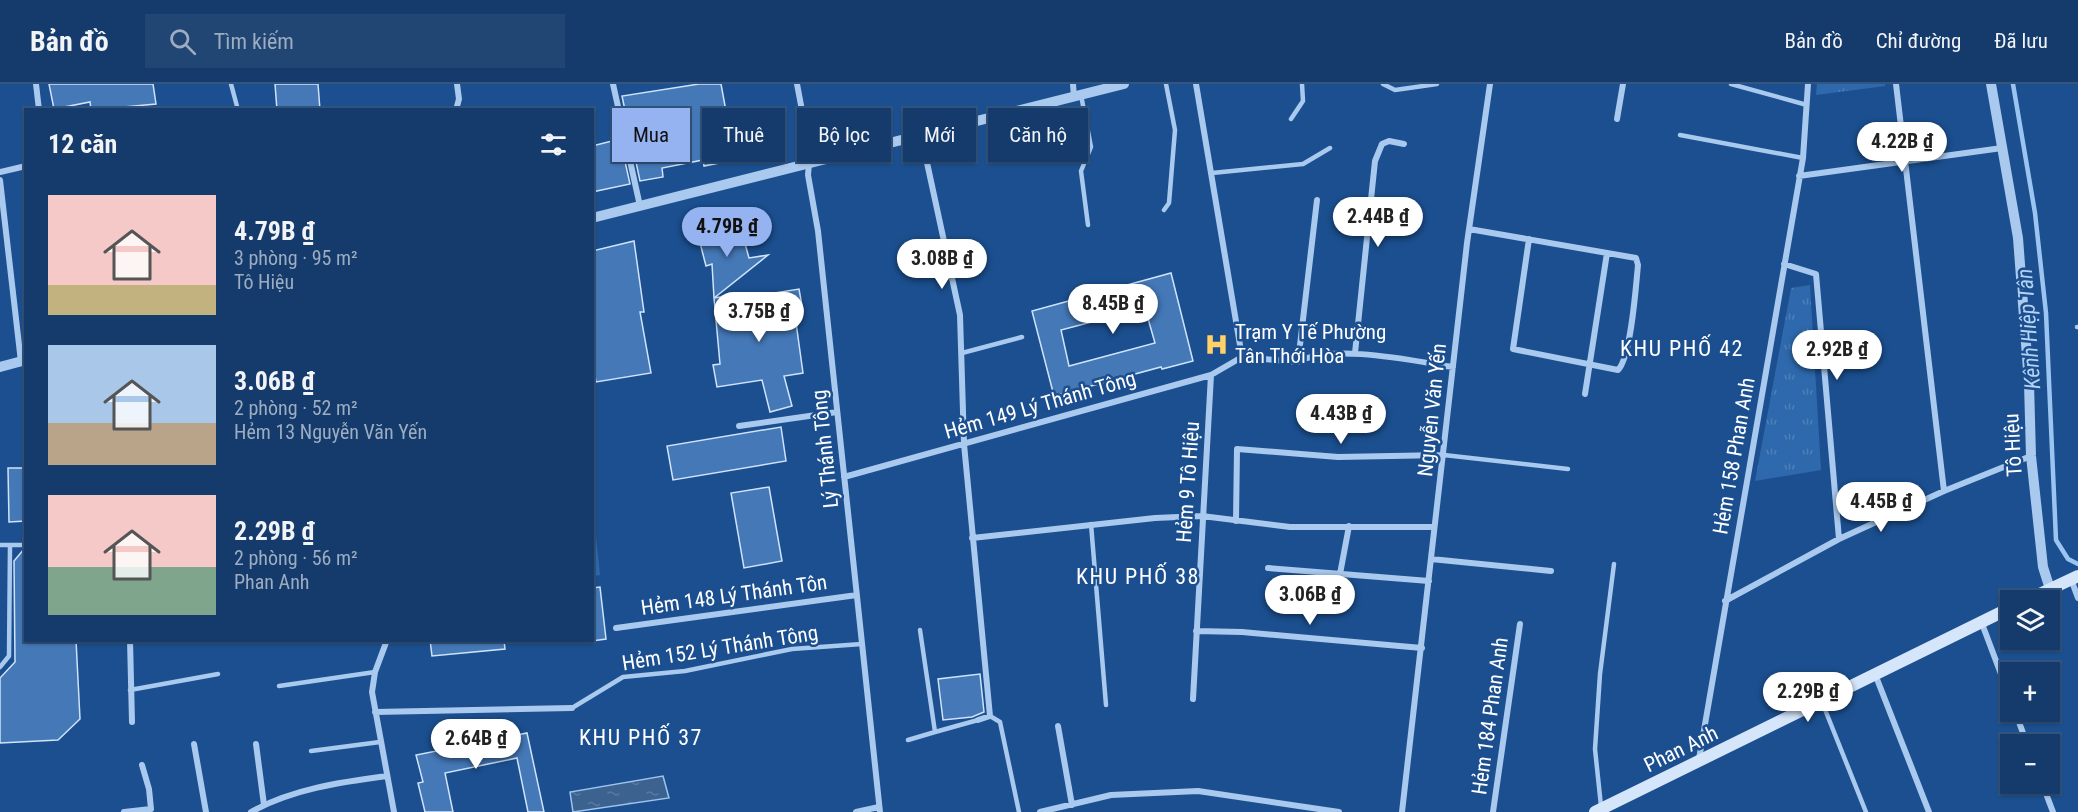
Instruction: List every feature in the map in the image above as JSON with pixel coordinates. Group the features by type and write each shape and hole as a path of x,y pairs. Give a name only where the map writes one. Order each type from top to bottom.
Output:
{"main road":[{"path":"2050,589 2074,578"},
{"name":"Phan Anh","path":"1598,810 1698,763 2000,612"}],"street":[{"path":"36,84 39,108"},
{"path":"457,84 459,99 457,108"},
{"path":"612,84 640,206"},
{"name":"Lý Thánh Tông","path":"797,84 810,153 809,164 880,810"},
{"path":"1073,84 1078,96"},
{"path":"976,121 1124,84"},
{"path":"1196,84 1242,357 1298,362 1305,358 1355,353 1453,367"},
{"name":"Nguyễn Văn Yến","path":"1402,812 1469,229 1490,84"},
{"path":"1617,119 1623,84"},
{"name":"Hẻm 158 Phan Anh","path":"1698,763 1803,158 1808,84"},
{"path":"1896,84 1944,490"},
{"name":"Tô Hiệu","path":"1991,84 2018,238 2029,383 2031,456 2043,567 2050,589"},
{"path":"594,218 903,140"},
{"path":"1355,353 1375,162 1382,144 1389,141 1404,144"},
{"path":"1799,176 2002,148"},
{"path":"927,162 960,315 964,444 990,717 978,720"},
{"path":"0,172 24,166"},
{"path":"0,180 23,361 0,367"},
{"path":"1298,362 1317,201"},
{"path":"1469,229 1528,239 1636,258 1638,261 1632,318 1622,367 1618,370 1513,349 1528,239"},
{"path":"1585,394 1607,253"},
{"path":"1784,264 1816,274 1839,539"},
{"name":"Hẻm 149 Lý Thánh Tông","path":"844,477 1211,375 1242,357"},
{"name":"Hẻm 9 Tô Hiệu","path":"1193,699 1211,375"},
{"path":"738,426 837,412"},
{"path":"1236,521 1237,449 1338,457 1444,455"},
{"path":"1725,601 1839,539 1944,490 2031,456"},
{"path":"972,538 1091,524 1202,516 1290,527 1434,527"},
{"path":"1340,574 1349,526"},
{"path":"1431,559 1551,571"},
{"path":"1268,568 1429,581"},
{"path":"2074,578 2078,598"},
{"name":"Hẻm 148 Lý Thánh Tôn","path":"616,628 857,595"},
{"path":"1981,621 2000,672"},
{"name":"Hẻm 184 Phan Anh","path":"1493,812 1521,624"},
{"path":"1196,631 1422,648"},
{"path":"130,642 132,722"},
{"path":"386,642 375,672 372,692 394,812"},
{"path":"1875,674 1929,812"},
{"name":"Hẻm 152 Lý Thánh Tông","path":"375,712 572,708"},
{"path":"1058,726 1072,804"},
{"path":"194,744 206,812"},
{"path":"256,744 264,805"},
{"path":"124,812 151,809 149,789 142,765"},
{"path":"251,812 264,805 317,787 387,776"},
{"path":"1040,812 1111,795 1198,791 1339,812"},
{"path":"2046,794 2052,812"},
{"path":"856,812 880,810"}],"lane":[{"path":"231,84 237,108"},
{"path":"1164,210 1168,203 1175,130 1166,84"},
{"path":"1291,119 1303,101 1302,84"},
{"path":"1383,84 1395,90 1437,84"},
{"path":"1731,84 1807,105"},
{"path":"1078,96 1091,147 1081,171 1088,225"},
{"path":"1680,135 1803,158"},
{"path":"1212,173 1303,164 1330,148"},
{"path":"962,352 1022,337"},
{"path":"1444,455 1568,469"},
{"path":"1091,524 1106,705"},
{"path":"0,545 24,545"},
{"path":"0,667 9,656 10,545"},
{"path":"1598,810 1595,749 1600,674 1614,564"},
{"path":"920,630 935,732"},
{"name":"Hẻm 152 Lý Thánh Tông","path":"572,708 623,677 686,671 792,649 862,644"},
{"path":"279,686 375,672"},
{"path":"130,690 218,674"},
{"path":"1821,700 1866,812"},
{"path":"990,717 1000,722 1019,812"},
{"path":"908,740 978,720 976,728"},
{"path":"311,751 380,741"}],"green space":[{"path":"1817,84 1885,84 1885,86 1816,95"},
{"path":"1810,285 1821,470 1755,481 1791,288"},
{"path":"594,517 600,575 594,576"}],"water":[{"path":"663,776 669,798 573,812 570,792"}],"building":[{"path":"49,84 153,84 156,104 91,108 90,102 54,108"},
{"path":"275,84 318,84 320,108 277,108"},
{"path":"699,84 721,84 725,108 702,108 702,160 662,168 663,177 640,181 636,162 690,162 690,108 625,108 622,96"},
{"path":"612,141 612,162 625,162 630,184 594,192 594,146"},
{"path":"703,162 725,162 704,166"},
{"path":"741,229 749,258 768,255 714,298 712,264 706,266 699,239"},
{"path":"634,241 644,312 640,312 651,373 596,382 594,370 594,251"},
{"path":"1171,273 1193,361 1162,369 1161,367 1054,396 1032,311","holes":["1145,308 1155,343 1069,366 1061,330"]},
{"path":"799,289 802,306 794,308 803,373 784,376 792,406 770,412 762,380 717,387 713,365 720,364 714,298 749,293 750,297"},
{"path":"781,427 786,461 673,480 667,446"},
{"path":"8,468 24,468 24,521 9,522"},
{"path":"769,487 782,561 744,568 731,493"},
{"path":"24,549 24,642 76,642 80,719 58,740 0,743 0,678 15,662 14,561"},
{"path":"600,587 606,639 594,641 594,588"},
{"path":"430,642 504,642 505,649 432,656"},
{"path":"980,674 984,712 972,717 943,720 938,679"},
{"path":"527,733 544,812 528,812 517,758 445,773 453,812 425,812 418,783 423,782 416,755"}],"waterway":[{"name":"Kênh Hiệp Tân","path":"2013,84 2035,213 2046,313 2056,540 2068,559 2078,564"}],"place":[{"name":"Trạm Y Tế Phường Tân Thới Hòa","path":"1217,344"}],"district":[{"name":"KHU PHỐ 42","path":"1682,348"},
{"name":"KHU PHỐ 38","path":"1138,576"},
{"name":"KHU PHỐ 37","path":"641,737"}]}
